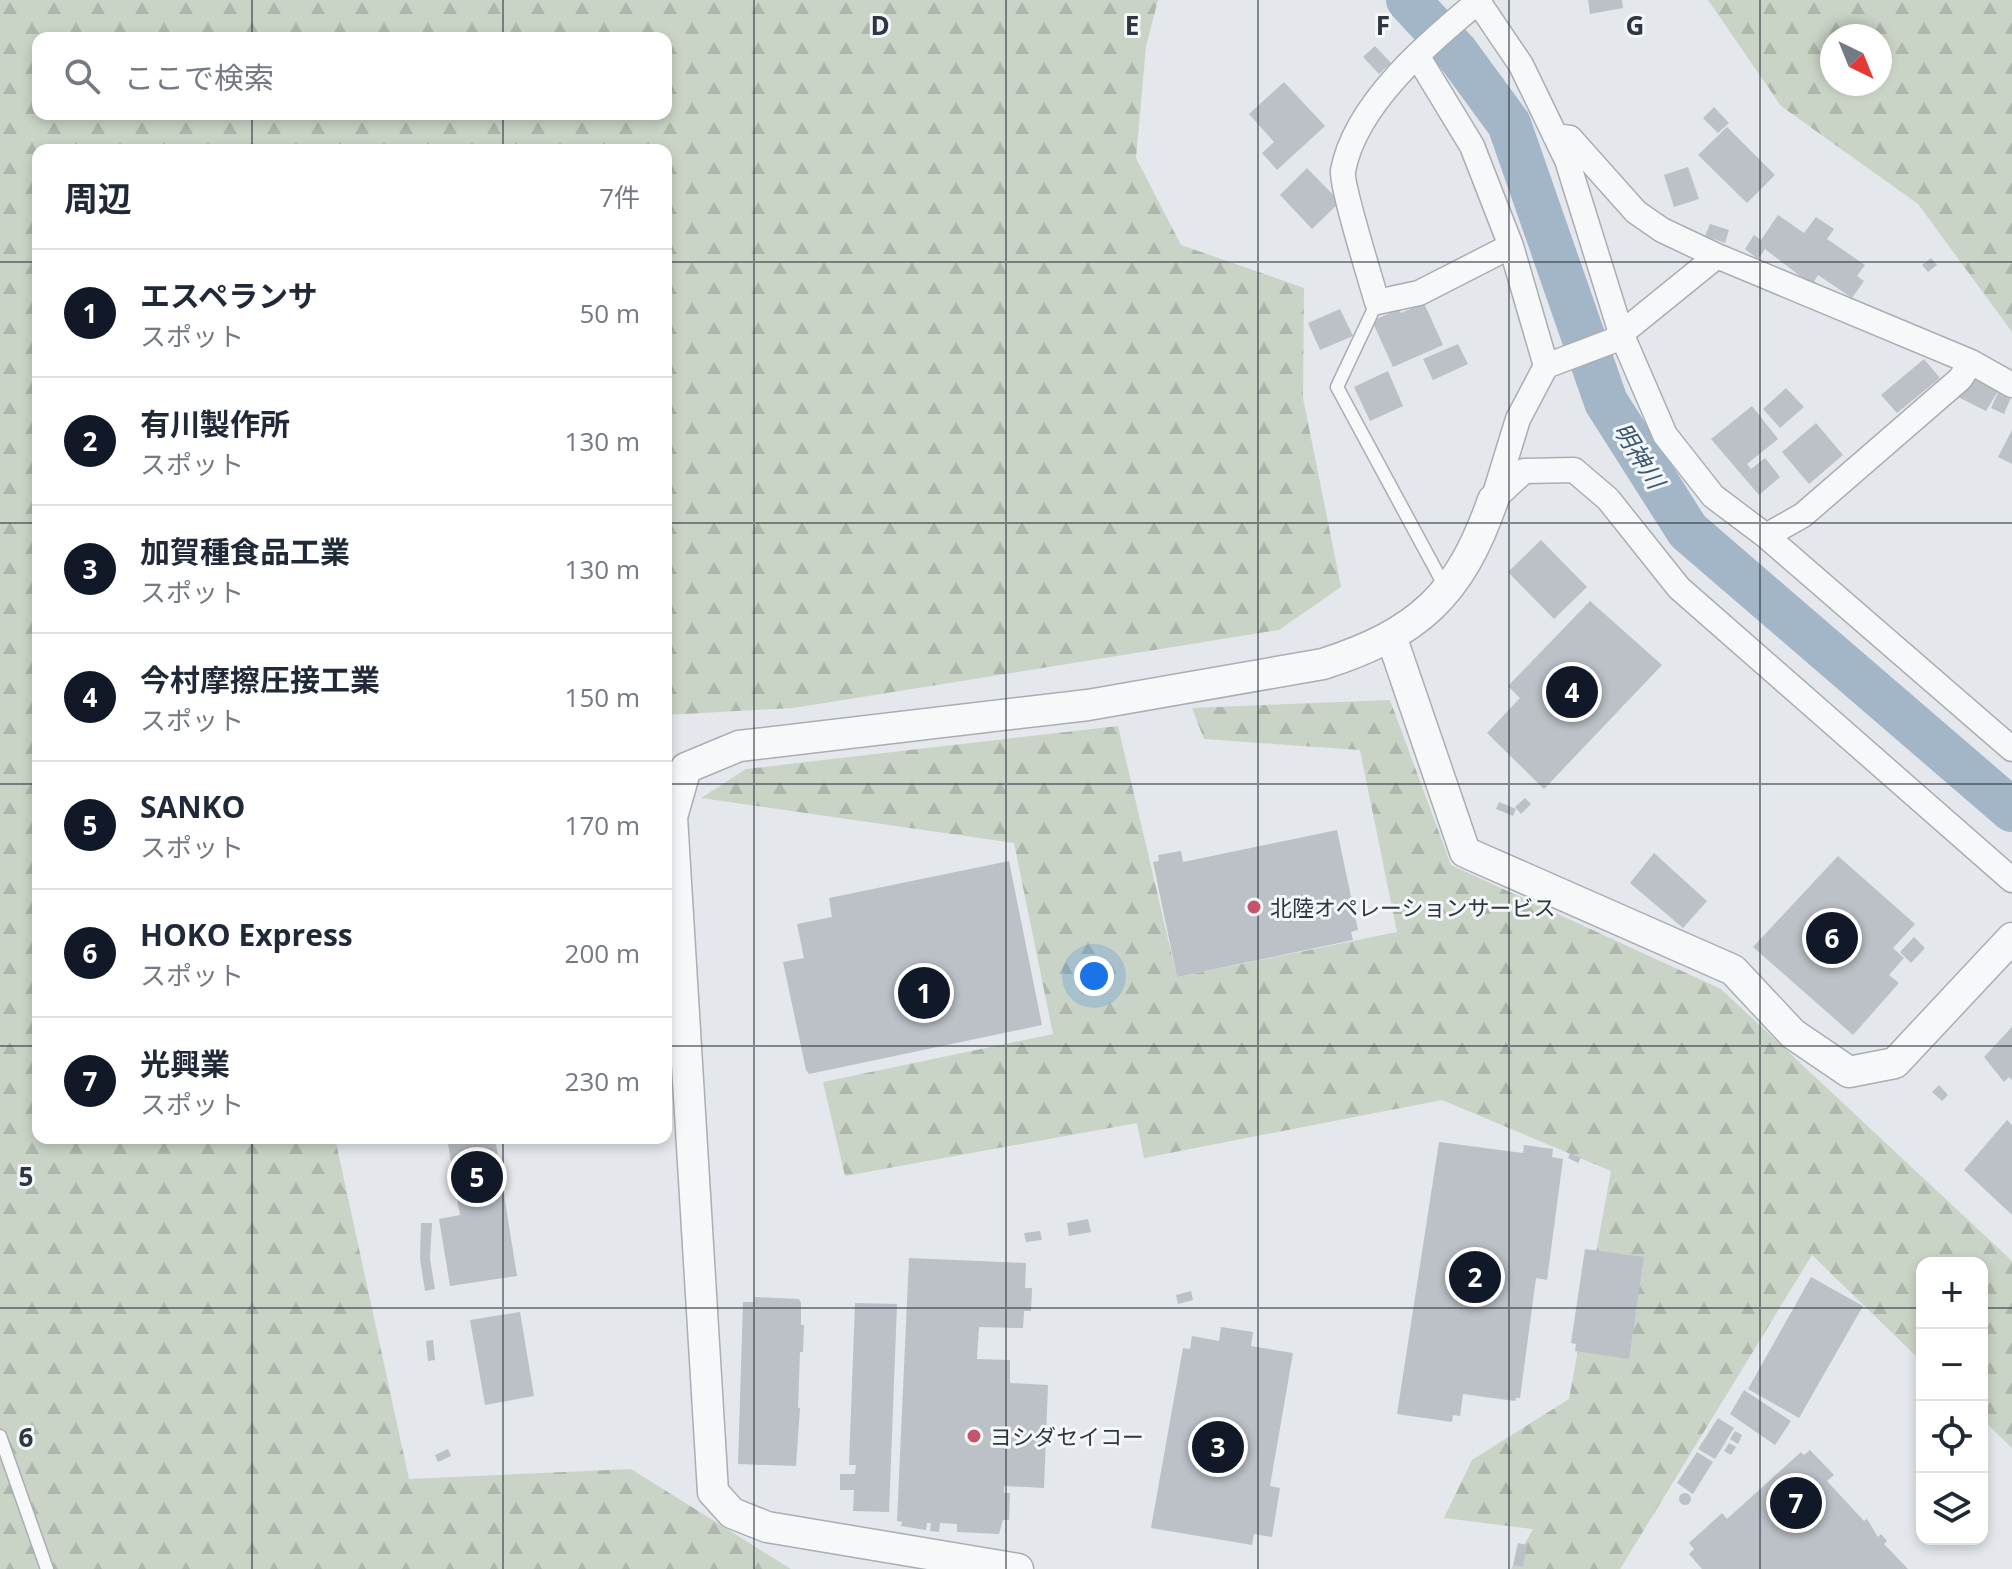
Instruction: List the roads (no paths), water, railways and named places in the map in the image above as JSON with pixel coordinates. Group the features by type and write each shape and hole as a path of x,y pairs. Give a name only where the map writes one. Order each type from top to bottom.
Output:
{"street":[{"path":"1511,246 1419,293 1377,302 1342,173 1365,113 1474,4 1521,65 1567,160 1616,337 1665,435 1713,496 1766,536 2012,749"},
{"path":"1422,53 1472,146 1511,246 1546,366"},
{"path":"1555,136 1570,138 1636,212 1662,230 1971,362 2012,385"},
{"path":"1018,1569 767,1527 732,1513 713,1492 672,817 686,768 739,746 1088,705 1323,664 1391,636 1423,614 1447,590 1476,548 1518,419 1546,366 1616,337 1717,256"},
{"path":"1766,536 1803,515 1960,379 1971,362"},
{"path":"1493,500 1524,471 1574,470 1608,499 1679,588 2012,880"},
{"path":"1391,636 1465,852 1733,970 1793,1034 1849,1072 1895,1063 2012,938"}],"lane":[{"path":"1377,302 1337,387 1447,590"},
{"path":"0,1436 47,1569"}],"waterway":[{"name":"明神川","path":"1408,0 1457,53 1509,124 1606,402 1688,531 2012,810"}],"place":[{"name":"今村摩擦圧接工業","path":"1572,692"},
{"name":"北陸オペレーションサービス","path":"1254,907"},
{"name":"HOKO Express","path":"1832,938"},
{"name":"エスペランサ","path":"924,993"},
{"name":"SANKO","path":"477,1177"},
{"name":"有川製作所","path":"1475,1277"},
{"name":"ヨシダセイコー","path":"974,1436"},
{"name":"加賀種食品工業","path":"1218,1447"},
{"name":"光興業","path":"1796,1503"}]}
